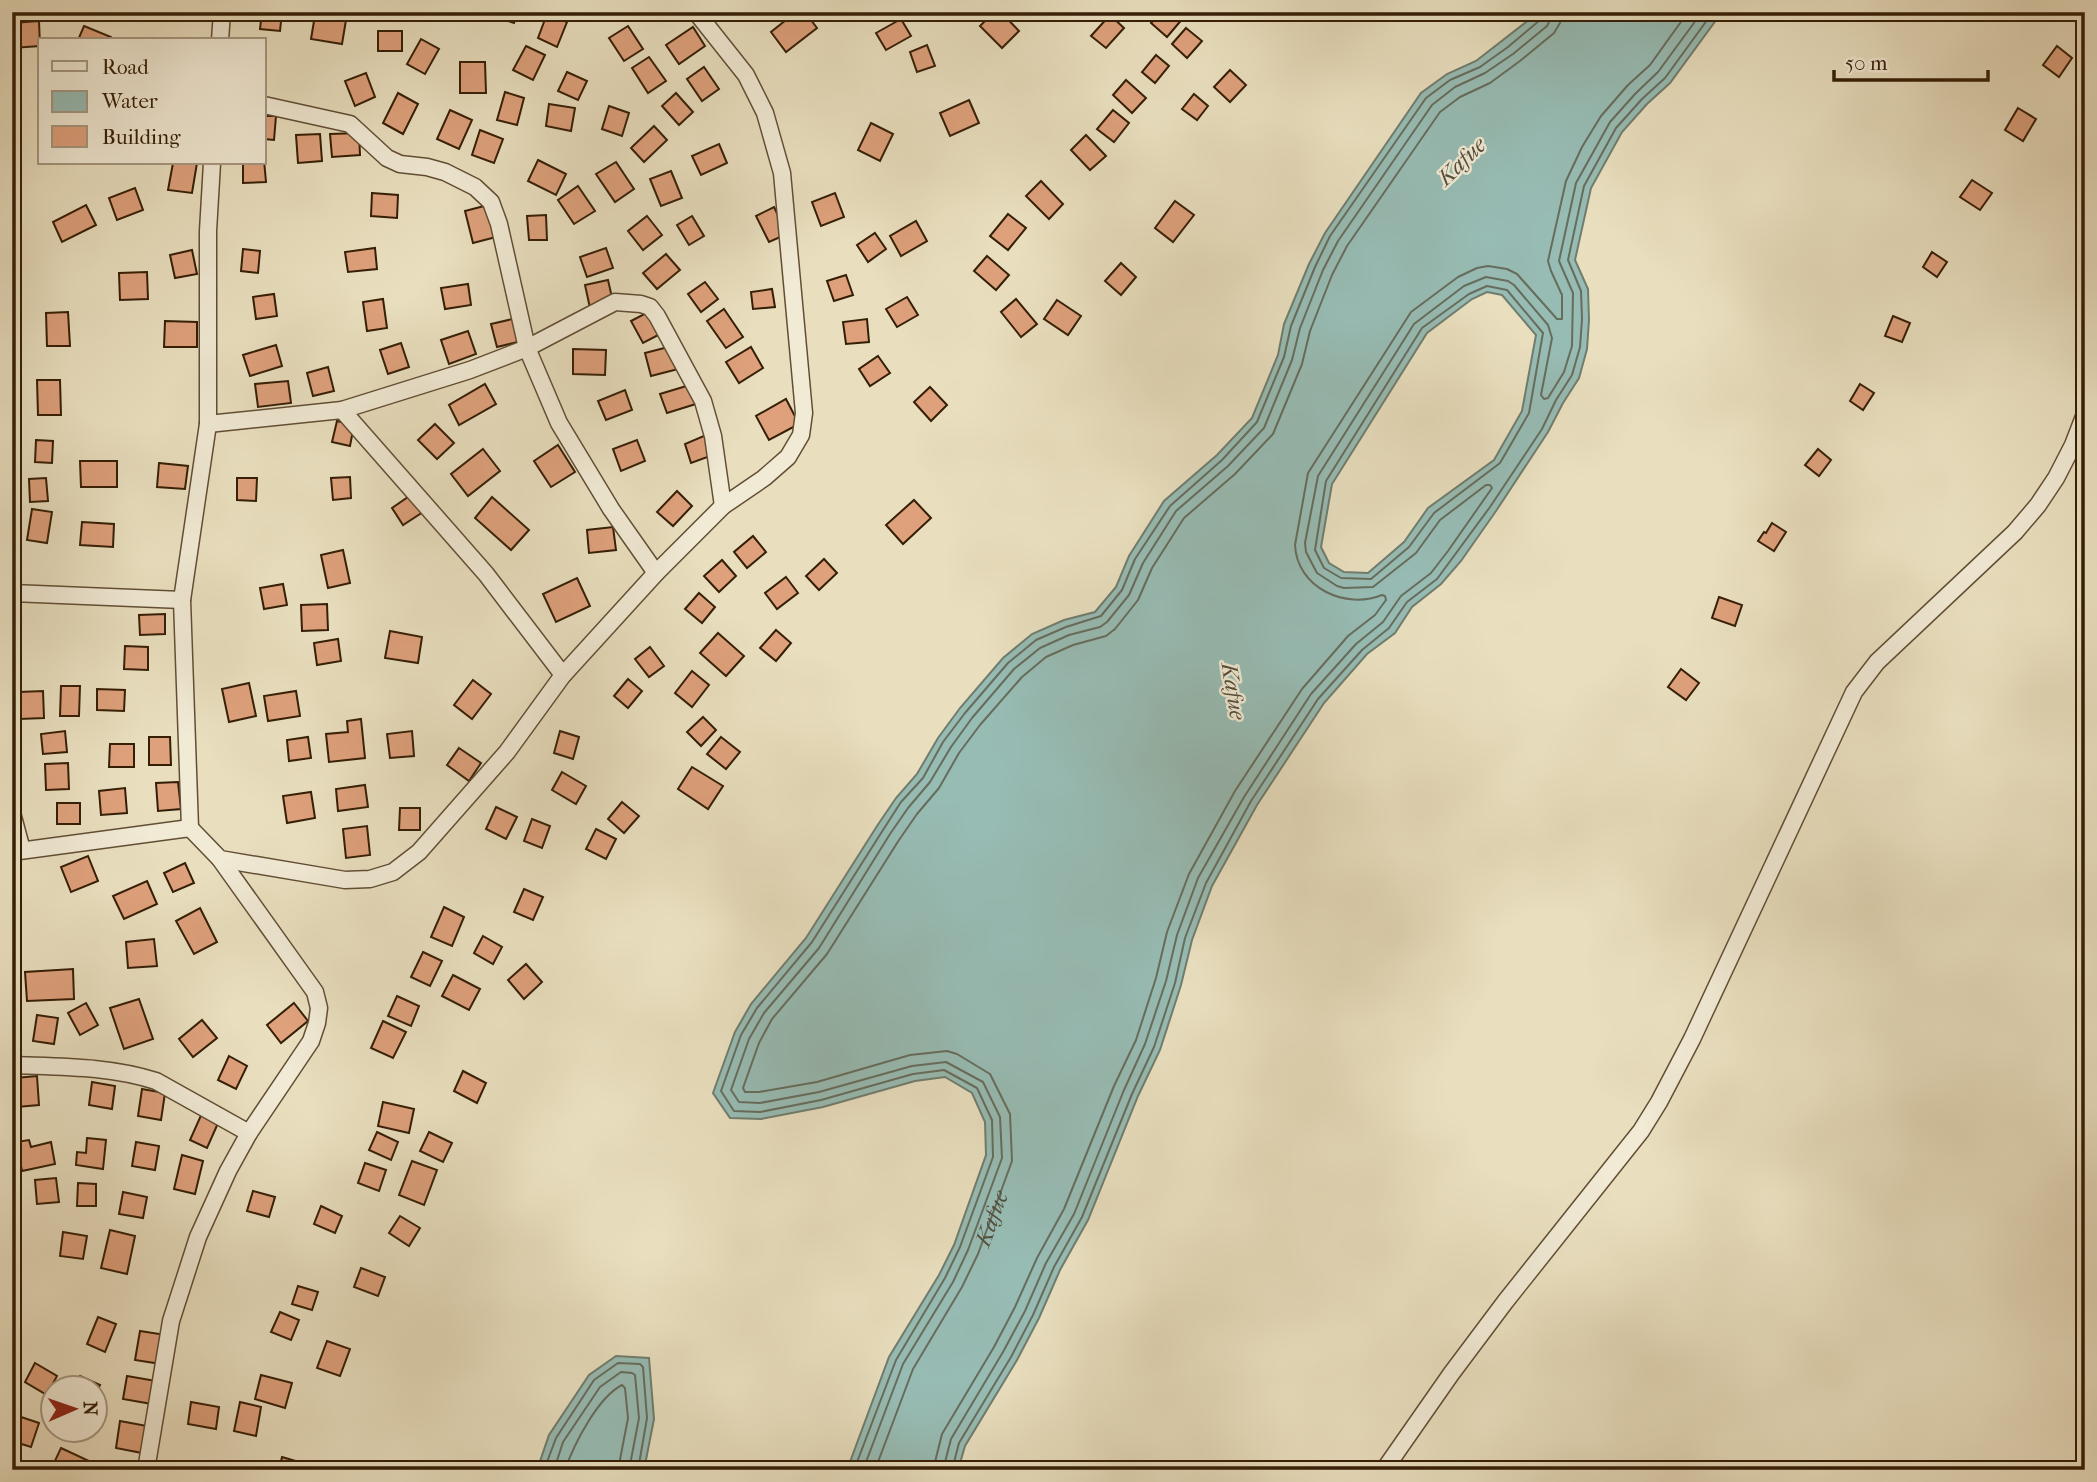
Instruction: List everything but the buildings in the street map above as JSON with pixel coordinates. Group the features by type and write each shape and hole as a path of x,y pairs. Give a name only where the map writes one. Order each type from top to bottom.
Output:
{"street":[{"path":"220,38 222,12"},
{"path":"220,859 345,880 370,879 393,872 419,852 507,752 562,675 656,573 723,506 764,478 788,457 801,435 804,413 782,173 765,113 746,75 696,12"},
{"path":"266,105 350,124 387,158 400,164 427,167 445,173 475,187 491,202 499,224 527,348 559,423 585,469 656,573"},
{"path":"146,1470 171,1321 185,1275 228,1171 249,1133 311,1041 319,1008 315,992 220,859 190,828 182,600 208,424 208,231 212,164"},
{"path":"208,424 342,410 470,370 527,348 615,302 641,304 650,307 657,316 703,401 711,428 723,506"},
{"path":"342,410 486,574 562,675"},
{"path":"1384,1470 1505,1302 1641,1131 1659,1102 1737,945 1854,692 1877,662 2015,532 2038,505 2056,478 2085,414"},
{"path":"12,593 182,600"},
{"path":"12,813 17,851 190,828"},
{"path":"12,1065 101,1069 140,1076 156,1081 249,1133"}],"water":[{"name":"Kafue","path":"1539,12 1722,12 1670,83 1622,132 1591,188 1575,260 1588,289 1587,349 1579,378 1548,432 1461,561 1441,584 1412,607 1395,633 1367,654 1324,703 1257,805 1212,886 1192,940 1160,1050 1138,1096 1088,1220 1060,1270 1017,1360 965,1446 958,1470 847,1470 889,1357 954,1245 986,1155 985,1122 972,1093 945,1077 915,1081 823,1107 761,1119 730,1118 713,1093 735,1032 751,1004 806,938 877,826 917,774 960,708 1003,658 1032,634 1064,620 1095,612 1116,587 1129,556 1164,501 1217,455 1252,418 1278,355 1284,324 1325,233 1421,93 1447,74 1476,61","holes":["1487,292 1502,295 1536,335 1522,411 1494,460 1428,508 1404,542 1368,573 1344,572 1329,563 1321,547 1332,484 1427,333 1472,299"]},
{"path":"616,1356 649,1358 654,1419 644,1470 537,1470 549,1435 589,1375"}]}
